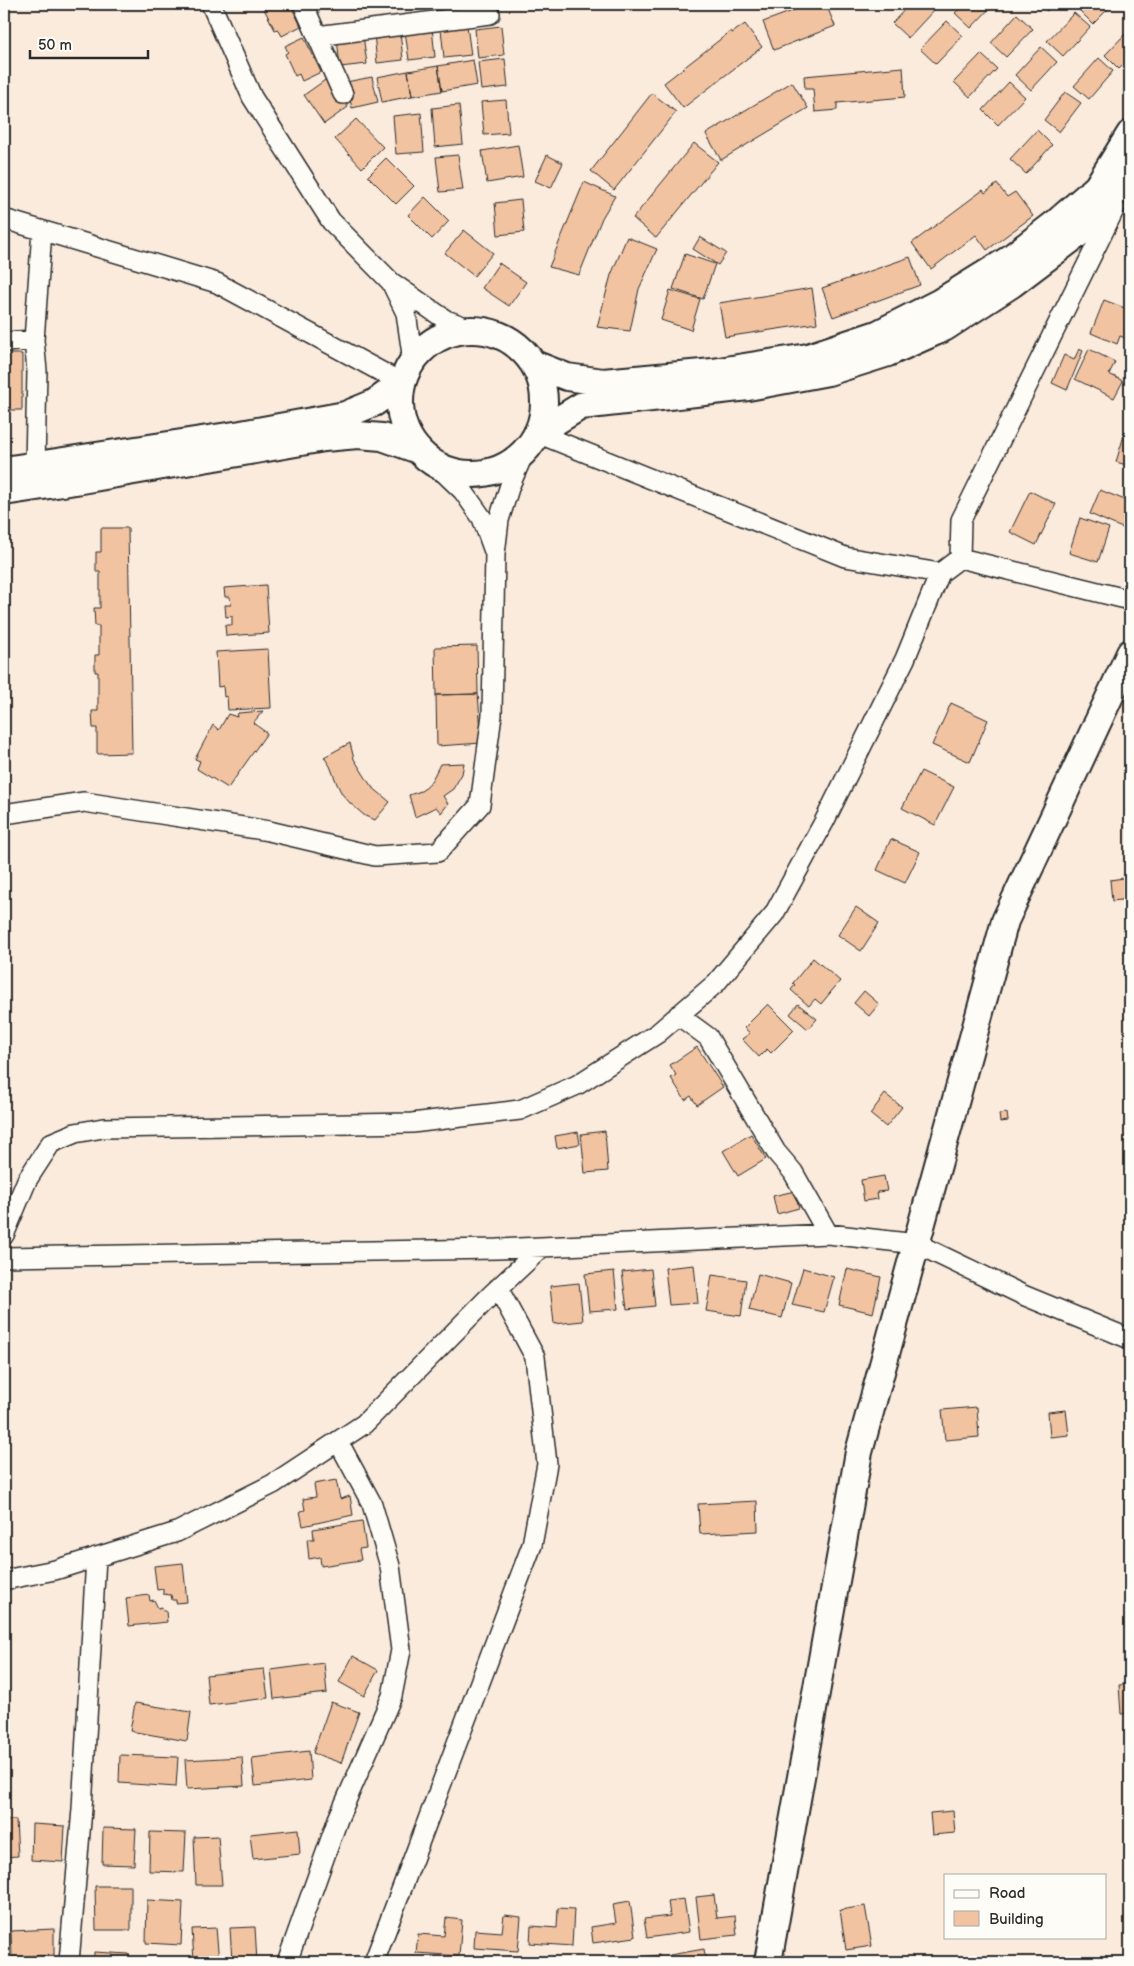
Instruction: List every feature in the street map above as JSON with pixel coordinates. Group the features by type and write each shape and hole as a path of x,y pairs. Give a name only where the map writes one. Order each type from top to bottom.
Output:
{"street":[{"path":"4,814 84,802 269,832 375,856 438,852 480,806 492,715 495,554 499,520 510,485 531,443 544,410 543,387 534,364 518,346 498,334 474,330 446,320 391,282 331,221 252,98 211,4"},
{"path":"303,4 343,94"},
{"path":"317,36 490,14"},
{"path":"534,364 567,377 603,382 704,373 808,357 877,334 940,302 993,270 1064,216 1097,187 1130,134"},
{"path":"4,492 324,438 358,436 382,437 458,474 482,474 505,467 531,443 581,406 748,387 828,372 896,349 944,328 1020,278 1094,222 1130,172"},
{"path":"960,558 961,520 1130,178"},
{"path":"4,219 217,283 408,372"},
{"path":"35,465 37,371 34,340 42,231"},
{"path":"391,282 406,313 408,372 400,406 405,430 427,458 463,491 482,518 495,554"},
{"path":"4,470 241,434 345,415 374,403 408,372 429,344 450,333 474,330"},
{"path":"4,342 34,340"},
{"path":"531,443 846,558 940,573"},
{"path":"4,1235 27,1180 51,1143 75,1133 103,1128 412,1123 520,1110 577,1085 658,1032 716,983 774,914 824,822 906,659 940,573 960,558"},
{"path":"960,558 1130,600"},
{"path":"768,1962 859,1452 1005,921 1130,653"},
{"path":"678,1015 708,1037 776,1152 793,1172 828,1234"},
{"path":"4,1257 265,1254 542,1247 828,1234 917,1244 1023,1295 1130,1339"},
{"path":"4,1580 55,1570 177,1532 273,1484 364,1424 498,1288 542,1247"},
{"path":"374,1962 532,1545 547,1464 535,1357 498,1288"},
{"path":"287,1962 338,1820 392,1696 401,1650 390,1566 372,1504 338,1441"},
{"path":"69,1962 82,1809 96,1557"}],"building":[{"path":"266,4 290,4 301,26 282,36 278,29 275,30 264,9 268,7"},
{"path":"811,4 826,4 835,26 774,50 763,22"},
{"path":"910,4 928,4 934,10 908,38 892,23"},
{"path":"964,4 994,4 971,28 955,13"},
{"path":"1039,4 1054,4 1047,11"},
{"path":"1083,4 1113,4 1093,24 1078,9"},
{"path":"1074,13 1090,27 1063,56 1047,41"},
{"path":"1017,14 1033,29 1006,57 991,43"},
{"path":"947,21 963,36 936,64 920,49"},
{"path":"745,24 762,47 683,108 664,83 731,31 732,33"},
{"path":"467,26 471,55 444,58 441,29"},
{"path":"501,26 504,55 478,58 475,29"},
{"path":"432,28 435,57 409,60 405,31"},
{"path":"1130,29 1130,58 1119,69 1105,55"},
{"path":"400,31 403,60 377,63 374,34"},
{"path":"363,35 367,64 340,67 337,38"},
{"path":"304,37 321,72 302,81 299,74 295,76 285,54 288,52 285,46"},
{"path":"1041,47 1057,62 1031,90 1015,75"},
{"path":"981,54 997,69 970,97 954,82"},
{"path":"1099,58 1113,71 1089,99 1074,86"},
{"path":"505,59 508,87 481,90 478,62"},
{"path":"473,60 477,85 442,91 438,66"},
{"path":"438,66 442,91 412,96 408,71"},
{"path":"903,67 905,97 837,103 837,110 815,112 813,89 805,89 804,76"},
{"path":"408,71 412,96 382,102 377,77"},
{"path":"372,77 378,102 352,108 346,82"},
{"path":"328,78 348,107 324,124 304,95"},
{"path":"792,82 808,108 721,160 706,134"},
{"path":"1009,82 1025,97 998,125 983,110"},
{"path":"1065,92 1081,103 1059,132 1044,120"},
{"path":"652,93 676,112 614,190 591,171"},
{"path":"506,100 509,133 484,135 481,102"},
{"path":"459,105 463,144 435,147 432,108"},
{"path":"421,113 424,152 396,154 393,116"},
{"path":"356,119 383,147 362,168 335,139"},
{"path":"1037,130 1052,145 1026,174 1010,159"},
{"path":"694,143 718,162 656,238 633,218"},
{"path":"518,145 523,177 487,183 482,151"},
{"path":"458,155 463,190 440,192 436,157"},
{"path":"547,155 563,163 551,188 535,181"},
{"path":"386,158 414,186 396,204 368,176"},
{"path":"584,182 615,196 602,218 579,275 549,267"},
{"path":"997,184 1007,197 1015,192 1033,216 987,250 976,235 931,269 912,243 983,190 985,193"},
{"path":"425,197 449,221 432,239 408,215"},
{"path":"521,200 524,232 498,235 495,203"},
{"path":"464,230 493,253 474,276 445,253"},
{"path":"627,237 657,249 639,289 630,331 597,327 611,275"},
{"path":"700,237 726,253 718,265 693,249"},
{"path":"4,244 6,244 5,293 4,293"},
{"path":"685,254 715,264 703,299 673,289"},
{"path":"910,257 920,285 833,317 822,288"},
{"path":"499,263 526,282 509,306 482,288"},
{"path":"812,288 817,323 725,337 719,303"},
{"path":"670,290 700,299 691,330 661,320"},
{"path":"1104,300 1130,310 1126,322 1130,323 1130,340 1120,336 1117,344 1091,333"},
{"path":"1079,349 1083,351 1067,390 1052,383 1064,355 1074,360"},
{"path":"1089,349 1115,362 1109,374 1123,381 1114,398 1075,379"},
{"path":"4,354 22,354 22,410 4,410"},
{"path":"1125,432 1130,434 1130,466 1116,462"},
{"path":"1100,490 1130,502 1122,528 1090,514"},
{"path":"1030,491 1056,504 1036,545 1010,532"},
{"path":"1080,518 1109,528 1098,562 1069,553"},
{"path":"101,528 128,528 132,753 97,754 97,728 93,728 92,711 98,711 98,672 95,672 95,655 99,655 99,626 95,626 94,608 100,608 100,572 96,572 96,552 101,552"},
{"path":"266,585 269,633 226,636 225,625 232,625 232,616 226,617 225,605 231,605 230,597 225,597 224,588"},
{"path":"477,646 478,694 436,695 435,647"},
{"path":"268,649 271,708 228,710 227,696 224,697 223,686 218,687 216,652"},
{"path":"478,694 482,743 437,746 436,695"},
{"path":"951,703 988,720 970,762 932,745"},
{"path":"263,711 253,723 267,733 228,788 197,769 200,761 195,759 213,725 219,730 228,714 237,717 238,713"},
{"path":"350,743 354,759 371,786 390,802 375,820 365,816 342,794 324,757"},
{"path":"464,763 462,774 453,789 443,796 448,804 441,813 436,807 415,817 409,795 427,787 440,764"},
{"path":"921,771 954,787 935,825 902,808"},
{"path":"891,839 920,852 905,883 877,870"},
{"path":"1130,877 1130,899 1112,901 1110,880"},
{"path":"856,907 879,923 861,951 838,935"},
{"path":"813,958 840,981 821,1004 815,999 809,1006 791,990 795,985 793,983"},
{"path":"864,991 879,1004 869,1016 854,1003"},
{"path":"768,1004 794,1030 771,1053 767,1049 759,1057 742,1039 750,1033 744,1028"},
{"path":"798,1004 817,1019 808,1029 790,1014"},
{"path":"697,1047 723,1087 697,1105 691,1096 685,1100 671,1078 676,1075 670,1065"},
{"path":"885,1094 902,1107 886,1127 870,1114"},
{"path":"1007,1113 1008,1121 1000,1122 999,1114"},
{"path":"605,1131 608,1171 585,1173 581,1134"},
{"path":"578,1132 580,1144 557,1148 555,1136"},
{"path":"751,1134 766,1159 738,1176 723,1151"},
{"path":"884,1176 887,1191 877,1192 878,1199 864,1201 861,1180"},
{"path":"795,1191 799,1208 777,1214 773,1196"},
{"path":"694,1265 698,1303 669,1305 665,1268"},
{"path":"803,1268 834,1277 824,1312 792,1305"},
{"path":"651,1269 655,1306 627,1309 622,1272"},
{"path":"847,1269 881,1277 873,1313 839,1305"},
{"path":"614,1271 618,1309 589,1311 585,1274"},
{"path":"758,1274 791,1283 782,1318 749,1310"},
{"path":"712,1275 746,1280 741,1316 706,1311"},
{"path":"579,1283 583,1321 554,1324 550,1286"},
{"path":"977,1407 979,1437 945,1440 942,1410"},
{"path":"1066,1410 1069,1435 1050,1437 1048,1412"},
{"path":"336,1480 340,1499 350,1496 353,1515 303,1526 300,1511 305,1510 303,1499 316,1497 314,1484"},
{"path":"757,1501 758,1531 700,1534 698,1504"},
{"path":"362,1521 366,1548 359,1549 361,1560 321,1566 320,1557 309,1559 307,1539 314,1539 313,1529"},
{"path":"183,1563 187,1602 176,1603 176,1600 172,1600 171,1595 163,1594 163,1589 157,1590 154,1566"},
{"path":"149,1595 150,1601 154,1600 158,1608 162,1607 163,1611 166,1611 167,1622 129,1626 126,1598"},
{"path":"353,1656 378,1670 364,1696 339,1682"},
{"path":"324,1663 327,1693 274,1699 271,1670"},
{"path":"264,1669 268,1698 209,1705 206,1675"},
{"path":"1130,1684 1130,1713 1121,1714 1119,1685"},
{"path":"331,1702 359,1712 341,1763 313,1753"},
{"path":"135,1703 191,1712 187,1741 130,1731"},
{"path":"309,1751 311,1780 255,1786 252,1758"},
{"path":"120,1755 178,1757 176,1787 119,1783"},
{"path":"242,1757 244,1786 187,1789 185,1760"},
{"path":"953,1811 955,1833 932,1835 930,1813"},
{"path":"4,1820 16,1820 18,1856 4,1857"},
{"path":"32,1824 65,1826 63,1862 31,1860"},
{"path":"103,1828 136,1829 134,1865 102,1864"},
{"path":"298,1829 300,1854 253,1859 250,1834"},
{"path":"150,1832 186,1833 184,1872 149,1871"},
{"path":"218,1836 222,1885 196,1885 194,1837"},
{"path":"95,1886 131,1886 131,1930 96,1930"},
{"path":"714,1895 717,1918 735,1916 737,1935 701,1939 696,1897"},
{"path":"684,1899 689,1932 647,1938 644,1919 670,1916 668,1901"},
{"path":"147,1900 183,1902 181,1945 146,1943"},
{"path":"630,1901 635,1937 593,1943 591,1927 616,1923 613,1904"},
{"path":"865,1906 872,1946 846,1950 840,1910"},
{"path":"558,1908 574,1909 572,1946 530,1943 531,1926 557,1928"},
{"path":"504,1915 521,1917 518,1951 474,1948 475,1930 502,1932"},
{"path":"446,1918 462,1920 459,1956 416,1953 418,1934 444,1936"},
{"path":"255,1927 257,1962 232,1962 230,1928"},
{"path":"216,1928 219,1962 194,1962 192,1929"},
{"path":"54,1929 54,1955 12,1957 11,1931"},
{"path":"704,1949 706,1962 671,1962 670,1955"},
{"path":"94,1952 129,1954 129,1962 94,1962"},
{"path":"659,1955 660,1962 617,1962 616,1960"}]}
